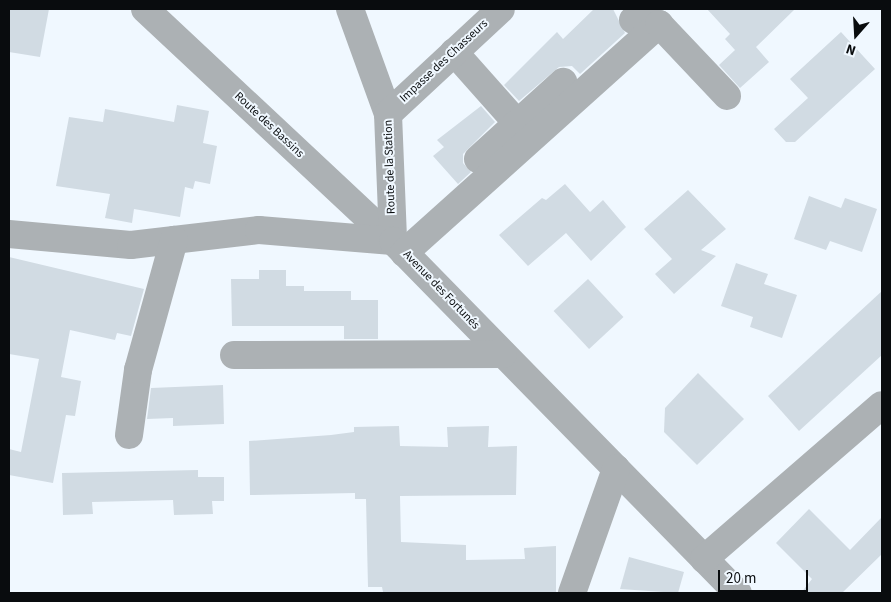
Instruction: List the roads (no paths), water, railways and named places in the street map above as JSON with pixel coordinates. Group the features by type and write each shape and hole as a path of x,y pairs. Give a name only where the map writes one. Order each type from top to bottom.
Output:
{"street":[{"name":"Route des Bassins","path":"145,9 399,247"},
{"name":"Route de la Station","path":"350,9 388,114 399,247"},
{"name":"Impasse des Chasseurs","path":"388,114 501,9"},
{"path":"399,247 658,24 726,96"},
{"path":"454,52 518,123"},
{"path":"478,159 563,82"},
{"name":"Avenue des Fortunés","path":"9,234 132,245 259,230 399,247 738,593"},
{"path":"129,436 138,370 174,240"},
{"path":"234,355 503,354"},
{"path":"704,559 882,405"},
{"path":"572,593 616,469"}]}
